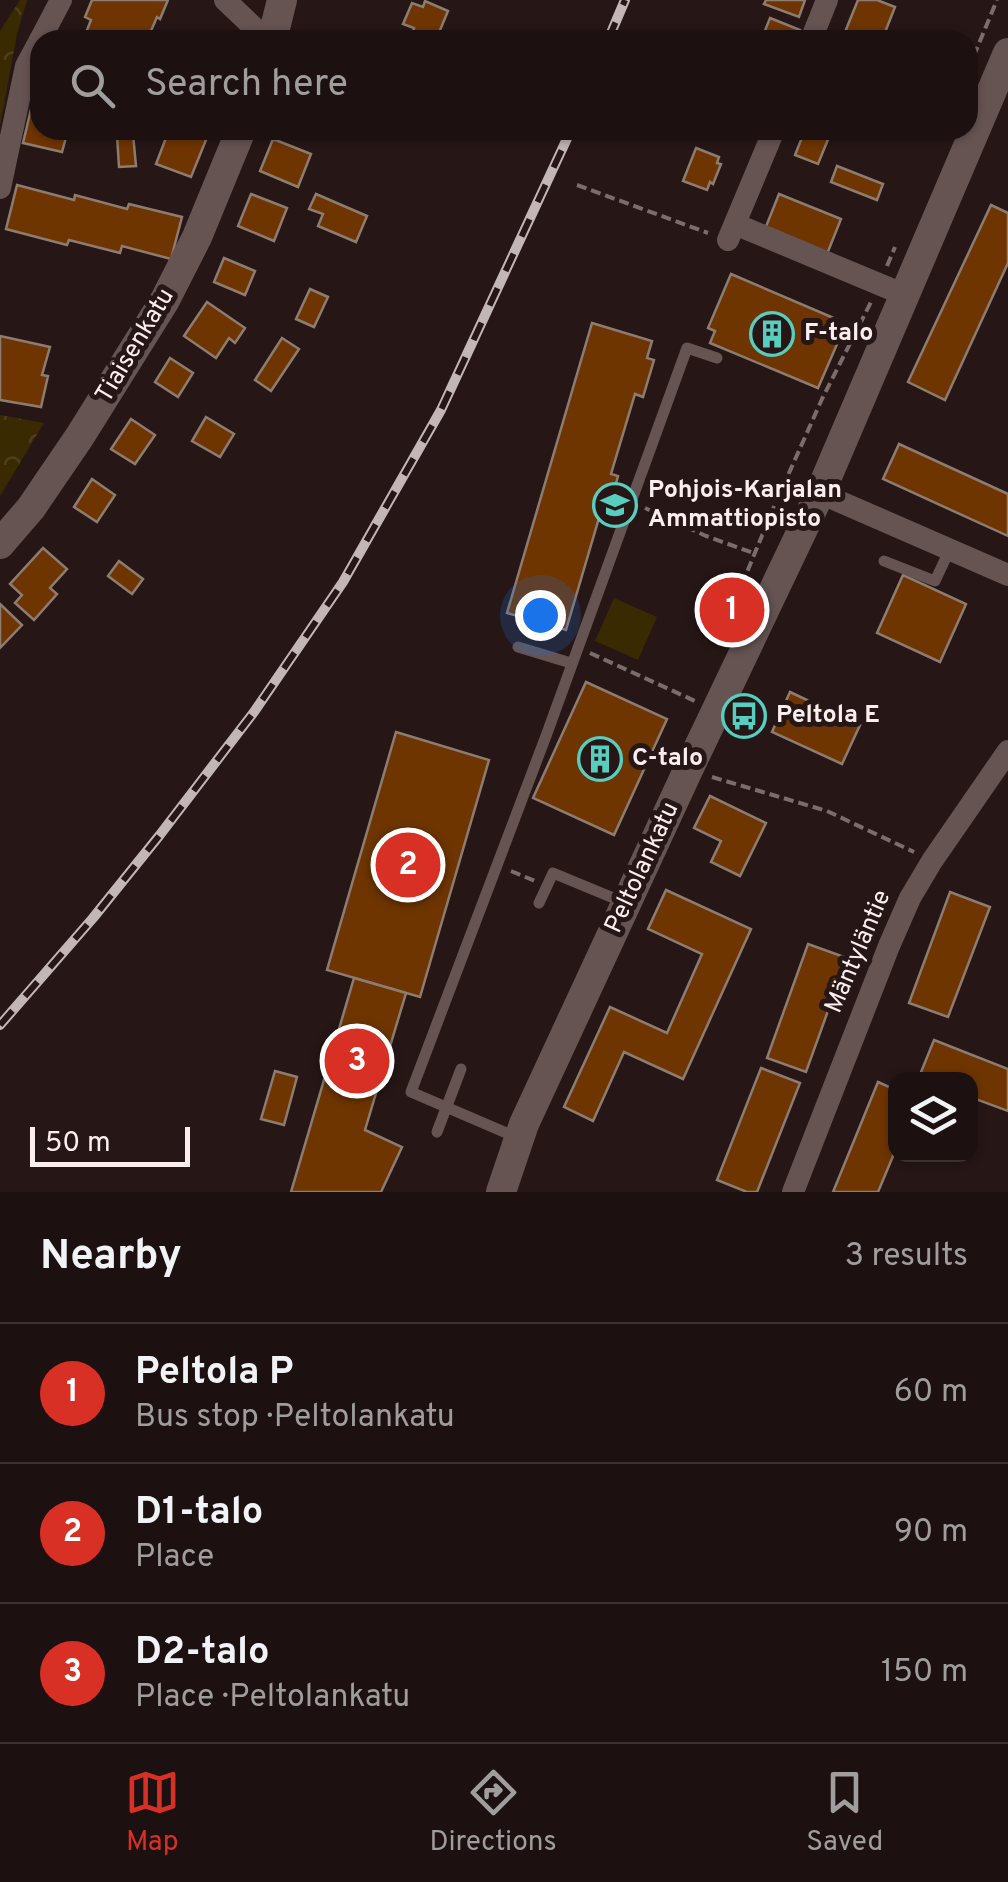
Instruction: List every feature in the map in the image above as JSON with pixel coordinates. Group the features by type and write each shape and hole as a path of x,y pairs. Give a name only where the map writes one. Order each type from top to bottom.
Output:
{"street":[{"path":"45,30 61,0"},
{"path":"226,0 259,30"},
{"path":"273,30 282,0"},
{"path":"815,30 827,0"},
{"name":"Peltolankatu","path":"978,123 1008,53"},
{"path":"0,188 30,59"},
{"name":"Tiaisenkatu","path":"0,544 80,436 166,300 237,140"},
{"path":"770,140 732,232 905,295"},
{"name":"Peltolankatu","path":"501,1192 520,1139 627,903 820,493 971,140"},
{"path":"820,493 1008,575"},
{"name":"Mäntyläntie","path":"793,1192 910,898 1008,751"}],"lane":[{"path":"520,1139 411,1092 687,348 717,358"},
{"path":"884,561 935,581 950,549"},
{"path":"518,647 571,664"},
{"path":"539,904 553,873 627,903"},
{"path":"438,1132 460,1069"}],"path":[{"path":"978,46 997,0"},
{"path":"576,184 732,232"},
{"path":"630,502 756,554"},
{"path":"577,646 698,703"},
{"path":"688,770 828,811 932,861"}],"green space":[{"path":"20,0 27,0 0,126 0,31"},
{"path":"0,415 44,423 0,496"},
{"path":"614,598 657,617 638,660 595,641"}],"building":[{"path":"92,0 168,0 151,30 87,30 91,20 85,17"},
{"path":"766,0 805,0 799,17 764,4"},
{"path":"858,0 877,0 895,7 886,30 846,30"},
{"path":"425,1 448,11 440,30 414,30 403,24 412,3 423,7"},
{"path":"770,18 800,30 765,30"},
{"path":"30,113 30,140 65,140 62,152 23,143"},
{"path":"117,140 134,140 136,166 119,167"},
{"path":"165,140 206,140 191,177 156,164"},
{"path":"273,140 311,154 298,187 260,171"},
{"path":"801,140 828,140 818,164 795,155"},
{"path":"696,148 719,157 717,163 721,164 707,190 683,181"},
{"path":"837,166 883,184 877,200 831,182"},
{"path":"17,185 74,200 75,195 127,209 129,204 182,217 171,259 122,246 120,253 69,240 67,245 6,229"},
{"path":"251,194 287,208 274,241 238,226"},
{"path":"316,194 367,216 356,242 318,226 323,214 309,209"},
{"path":"779,194 841,219 827,254 765,229"},
{"path":"991,205 1008,213 1008,263 945,400 908,382"},
{"path":"224,258 255,271 245,295 214,282"},
{"name":"F-talo","path":"731,274 836,319 828,338 838,342 818,388 710,343 715,331 708,328"},
{"path":"310,289 328,297 314,327 296,319"},
{"path":"207,302 245,328 235,343 229,338 216,358 184,336"},
{"path":"592,323 652,341 647,358 654,360 643,397 635,394 611,474 618,476 611,502 604,501 566,630 507,613"},
{"path":"0,336 50,347 42,375 48,376 41,407 0,400"},
{"path":"282,338 299,349 271,391 255,380"},
{"path":"170,358 193,373 178,397 155,382"},
{"path":"206,417 234,434 220,457 192,441"},
{"path":"131,419 155,435 135,464 111,449"},
{"path":"899,444 1008,494 1008,536 883,479"},
{"path":"92,479 115,495 97,522 74,507"},
{"path":"43,548 67,569 50,588 57,594 34,620 15,603 22,595 10,584"},
{"path":"119,561 143,579 132,594 108,576"},
{"path":"903,575 966,604 940,662 877,633"},
{"path":"0,604 22,625 0,648"},
{"name":"C-talo","path":"586,682 667,719 614,835 533,798"},
{"path":"790,692 860,725 842,764 772,732"},
{"path":"396,732 489,760 420,997 327,970"},
{"path":"710,796 766,823 740,876 711,862 721,841 694,828"},
{"path":"666,890 751,929 683,1079 624,1052 593,1121 564,1107 610,1007 667,1033 702,954 648,929"},
{"path":"950,892 990,907 948,1017 909,1003"},
{"path":"808,944 847,958 806,1072 767,1058"},
{"path":"354,978 406,993 365,1130 402,1147 381,1192 291,1192"},
{"path":"934,1040 1008,1069 1008,1111 978,1100 978,1072 921,1072"},
{"path":"761,1068 800,1083 757,1192 747,1192 717,1180"},
{"path":"275,1071 297,1077 284,1125 261,1119"},
{"path":"878,1082 888,1086 891,1162 878,1192 833,1192"}],"railway":[{"path":"612,30 625,0"},
{"path":"0,1025 159,836 254,712 343,582 441,410 566,140"}],"place":[{"name":"F-talo","path":"772,334"},
{"name":"Pohjois-Karjalan Ammattiopisto","path":"615,505"},
{"name":"Peltola P","path":"732,610"},
{"name":"Peltola E","path":"744,716"},
{"name":"C-talo","path":"600,759"},
{"name":"D1-talo","path":"408,865"},
{"name":"D2-talo","path":"357,1061"}]}
